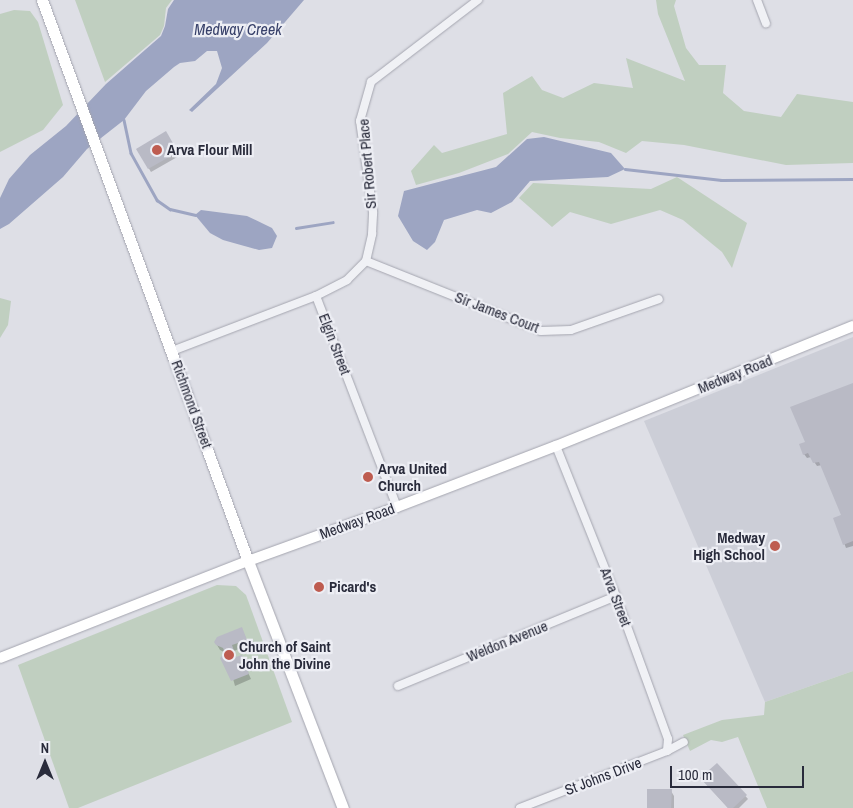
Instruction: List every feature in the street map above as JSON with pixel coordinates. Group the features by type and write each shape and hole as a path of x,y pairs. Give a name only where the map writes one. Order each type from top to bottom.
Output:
{"main road":[{"name":"Richmond Street","path":"42,0 108,174 248,561 343,808"},
{"name":"Medway Road","path":"0,658 248,561 397,507 556,446 853,326"}],"street":[{"name":"Sir Robert Place","path":"366,261 372,234 372,212 360,121 371,82 478,0"},
{"path":"757,0 766,23"},
{"path":"316,296 347,280 366,261"},
{"name":"Sir James Court","path":"366,261 541,331 571,330 659,299"},
{"name":"Elgin Street","path":"172,351 316,296 397,507"},
{"name":"Arva Street","path":"556,446 616,596 668,740 667,751"},
{"name":"Weldon Avenue","path":"398,686 616,596"},
{"name":"St Johns Drive","path":"520,808 667,751 684,742"}],"shaded area":[{"name":"Medway High School","path":"853,337 853,671 765,702 644,421"}],"green space":[{"path":"75,0 172,0 166,8 164,26 160,35 105,82"},
{"path":"656,0 676,0 674,6 686,48 699,65 726,65 723,93 744,111 781,117 797,94 853,102 853,163 786,165 684,145 642,141 626,153 599,142 560,138 532,132 508,154 459,173 416,185 411,171 434,145 442,153 507,134 503,93 532,76 542,90 563,98 594,83 633,88 626,58 685,81 658,14"},
{"path":"14,10 30,11 38,22 63,105 43,130 0,152 0,14"},
{"path":"677,177 747,223 732,268 722,252 683,220 660,210 611,224 570,212 552,227 519,198 533,183 651,189"},
{"path":"0,298 11,301 8,325 0,338"},
{"path":"217,585 236,586 246,595 292,722 78,808 69,808 18,665"},
{"path":"853,671 853,808 767,808 738,737 722,742 711,740 690,751 683,735 722,720 764,715 765,702"}],"water":[{"name":"Medway Creek","path":"174,0 304,0 267,43 192,112 189,110 216,84 222,68 217,51 207,51 195,61 180,63 174,67 146,91 124,120 87,149 63,177 9,224 0,229 0,198 9,179 30,155 66,126 106,84 161,36 168,9"},
{"path":"544,137 611,153 625,169 608,177 530,181 512,202 491,213 477,210 444,220 435,242 427,250 413,241 398,216 404,191 496,167 527,139"},
{"path":"201,210 247,216 272,228 277,236 272,248 259,250 223,240 210,233 195,215"}],"building":[{"name":"Arva Flour Mill","path":"166,131 178,152 148,169 136,149"},
{"path":"853,383 853,541 843,545 833,518 841,515 819,462 813,463 808,453 803,455 799,444 805,442 790,407"},
{"name":"Church of Saint John the Divine","path":"242,627 247,640 232,645 236,657 242,655 244,662 239,663 241,670 247,668 249,674 231,681 220,658 225,653 223,648 214,642 217,637"},
{"path":"717,763 747,795 733,808 728,808 700,778"},
{"path":"647,789 672,789 671,808 647,808"}],"waterway":[{"path":"124,120 131,153 157,200 170,209 195,215"},
{"path":"625,169 721,180 853,179"},
{"path":"296,228 333,222"}],"place":[{"name":"Arva Flour Mill","path":"157,150"},
{"name":"Arva United Church","path":"368,477"},
{"name":"Medway High School","path":"775,546"},
{"name":"Picard's","path":"319,587"},
{"name":"Church of Saint John the Divine","path":"229,655"}]}
